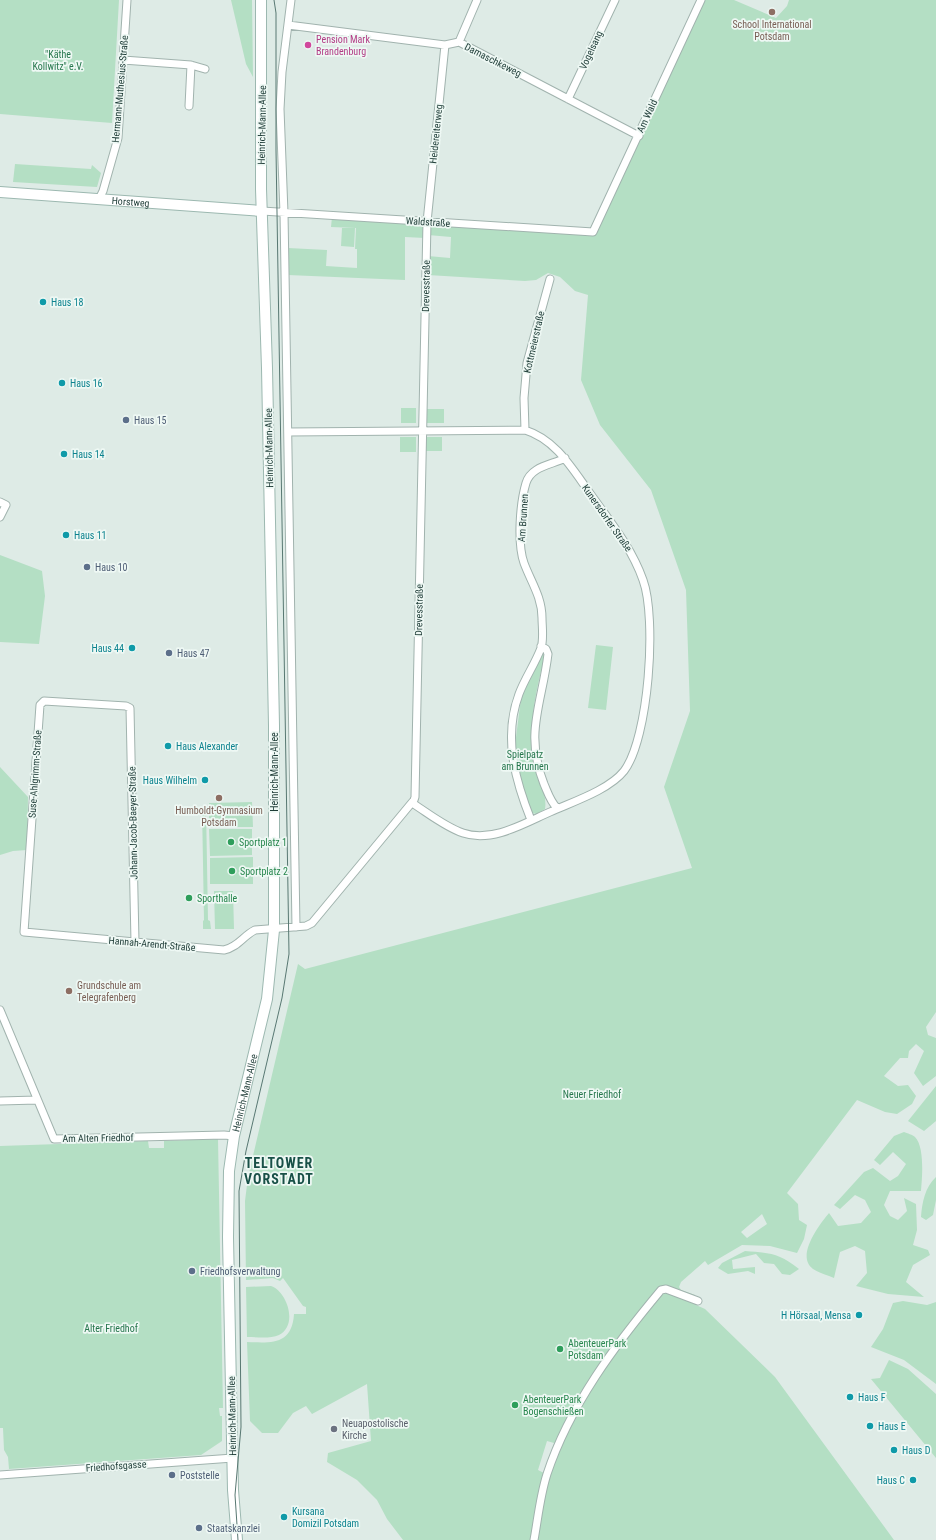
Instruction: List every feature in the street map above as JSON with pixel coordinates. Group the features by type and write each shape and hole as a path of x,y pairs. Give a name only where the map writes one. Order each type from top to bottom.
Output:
{"main road":[{"name":"Heinrich-Mann-Allee","path":"237,1540 233,1458 227,1208 228,1171 234,1136 267,999 274,930 274,705 268,368 262,211 261,0"},
{"name":"Horstweg","path":"0,192 262,211"}],"street":[{"name":"Hermann-Muthesius-Straße","path":"99,199 103,191 118,138 127,0"},
{"name":"Heinrich-Mann-Allee","path":"291,0 280,109 284,213 296,927"},
{"path":"459,42 477,0"},
{"name":"Vogelsang","path":"568,99 615,0"},
{"name":"Am Wald","path":"593,232 701,0"},
{"name":"Damaschkeweg","path":"288,25 445,45 459,42 638,136"},
{"name":"Heidereiterweg","path":"426,222 445,45"},
{"path":"123,60 192,65 204,69"},
{"path":"189,106 192,65"},
{"name":"Waldstraße","path":"262,211 593,232"},
{"name":"Drevesstraße","path":"412,803 415,797 424,431 426,222"},
{"name":"Kottmeierstraße","path":"525,430 524,398 527,363 550,279"},
{"name":"Kunersdorfer Straße","path":"288,432 525,430 533,432 550,443 565,458 631,551 644,582 649,603 650,626 646,692 639,733 628,763 619,776 607,785 531,820 494,834 470,835 458,831 412,803"},
{"name":"Am Brunnen","path":"531,820 517,779 510,740 512,724 519,696 541,646 542,608 523,558 520,542 525,488 530,475 536,469 565,458"},
{"path":"0,502 6,504 0,517"},
{"name":"Am Brunnen","path":"541,646 546,649 548,654 534,723 535,747 542,780 551,802 557,808"},
{"name":"Suse-Ahlgrimm-Straße","path":"24,932 40,705 44,701 126,706"},
{"name":"Johann-Jacob-Baeyer-Straße","path":"126,706 131,712 135,942"},
{"path":"274,930 306,926 312,922 412,803"},
{"name":"Hannah-Arendt-Straße","path":"24,932 224,950 236,946 249,933 255,930 274,930"},
{"name":"Am Alten Friedhof","path":"0,1010 54,1139 234,1136"},
{"path":"0,1101 37,1100"},
{"path":"534,1540 542,1491 566,1427 616,1348 660,1290 666,1289 698,1301"},
{"name":"Friedhofsgasse","path":"0,1475 233,1458"}],"green space":[{"name":"\"Käthe Kollwitz\" e.V.","path":"0,0 119,0 112,123 0,114"},
{"path":"231,0 252,0 253,77 246,64"},
{"name":"Neuer Friedhof","path":"702,0 734,0 776,18 787,6 789,0 936,0 936,1012 926,1027 928,1035 936,1038 936,1076 923,1086 914,1073 924,1051 916,1044 909,1051 908,1058 900,1058 884,1076 898,1086 908,1085 916,1096 912,1104 897,1114 885,1112 857,1100 787,1193 798,1204 799,1220 807,1225 804,1239 797,1253 770,1246 742,1245 708,1265 705,1261 681,1282 679,1287 681,1290 695,1295 694,1299 698,1301 696,1305 705,1309 775,1377 894,1540 403,1540 387,1519 377,1500 357,1480 327,1462 328,1453 371,1441 367,1384 312,1414 306,1406 293,1413 278,1433 262,1433 250,1421 247,1342 272,1342 279,1340 285,1337 289,1332 294,1314 306,1314 306,1307 303,1306 283,1278 280,1281 273,1278 246,1280 245,1201 248,1177 298,964 305,969 692,868 664,787 690,711 686,590 651,490 600,425 581,380 588,295 575,291 560,277 548,273 536,280 525,281 428,275 428,256 450,258 451,237 428,235 428,223 593,235","holes":["762,1214 767,1224 747,1238 741,1232","547,1441 554,1443 544,1473 538,1470"]},
{"path":"15,164 91,169 92,165 101,173 97,187 13,182"},
{"path":"332,217 426,222 425,238 405,237 405,280 288,275 288,248 327,250 326,266 357,268 357,249 355,249 356,228 331,227"},
{"path":"342,228 355,228 354,247 341,246"},
{"path":"401,408 416,408 416,423 401,423"},
{"path":"426,409 444,409 444,423 426,423"},
{"path":"400,437 416,437 416,452 400,452"},
{"path":"426,437 442,437 442,451 426,451"},
{"path":"0,555 42,571 45,596 39,644 0,642"},
{"path":"596,645 613,647 606,710 588,708"},
{"name":"Spielpatz am Brunnen","path":"540,654 545,655 535,699 532,732 534,750 545,795 545,809 537,814 529,811 514,753 521,698"},
{"path":"0,767 28,797 27,850 13,851 0,855"},
{"path":"252,802 253,827 209,827 209,803"},
{"path":"202,807 206,807 208,920 210,921 211,929 203,929"},
{"name":"Sportplatz 1","path":"209,829 252,829 252,855 210,856"},
{"name":"Sportplatz 2","path":"253,857 253,884 210,884 210,858"},
{"path":"214,891 233,891 234,929 215,929"},
{"path":"936,1086 936,1121 924,1131 908,1121"},
{"path":"904,1132 915,1137 920,1148 922,1155 921,1191 890,1191 884,1205 890,1216 898,1220 907,1211 904,1198 916,1204 917,1230 913,1245 928,1250 930,1255 913,1265 906,1282 924,1297 888,1294 856,1286 867,1273 865,1251 855,1246 840,1252 834,1278 813,1269 808,1263 807,1256 808,1248 815,1232 829,1213 838,1226 861,1223 871,1212 865,1200 855,1195 840,1209 834,1205 864,1172 873,1168 890,1181 898,1176 906,1164 893,1152 880,1165 874,1160 894,1136"},
{"name":"Alter Friedhof","path":"218,1139 223,1408 219,1408 220,1416 222,1416 222,1441 201,1455 9,1469 8,1457 4,1450 3,1428 0,1428 0,1146 148,1141 149,1148 164,1148 164,1141"},
{"path":"936,1177 936,1200 933,1215 926,1220 921,1217 923,1201 929,1186"},
{"path":"745,1251 761,1252 780,1257 799,1269 790,1275 782,1274 774,1264 764,1263 756,1254 732,1260 733,1269 755,1267 755,1274 748,1271 728,1274 718,1268 722,1263"},
{"path":"271,1286 277,1289 286,1302 289,1317 285,1331 275,1336 247,1337 246,1287"},
{"path":"903,1301 927,1305 936,1302 936,1384 904,1360 871,1347 883,1329 893,1303"},
{"path":"889,1360 908,1369 936,1394 936,1458 871,1379 880,1378"}],"tram line":[{"path":"238,1540 235,1495 241,1427 239,1191 246,1151 282,998 289,954 276,150 276,13 274,0"}],"place":[{"name":"School International Potsdam","path":"772,12"},
{"name":"Pension Mark Brandenburg","path":"308,45"},
{"name":"Haus 18","path":"43,302"},
{"name":"Haus 16","path":"62,383"},
{"name":"Haus 15","path":"126,420"},
{"name":"Haus 14","path":"64,454"},
{"name":"Haus 11","path":"66,535"},
{"name":"Haus 10","path":"87,567"},
{"name":"Haus 44","path":"132,648"},
{"name":"Haus 47","path":"169,653"},
{"name":"Haus Alexander","path":"168,746"},
{"name":"Haus Wilhelm","path":"205,780"},
{"name":"Humboldt-Gymnasium Potsdam","path":"219,798"},
{"name":"Sportplatz 1","path":"231,842"},
{"name":"Sportplatz 2","path":"232,871"},
{"name":"Sporthalle","path":"189,898"},
{"name":"Grundschule am Telegrafenberg","path":"69,991"},
{"name":"Friedhofsverwaltung","path":"192,1271"},
{"name":"H Hörsaal, Mensa","path":"859,1315"},
{"name":"AbenteuerPark Potsdam","path":"560,1349"},
{"name":"Haus F","path":"850,1397"},
{"name":"AbenteuerPark Bogenschießen","path":"515,1405"},
{"name":"Haus E","path":"870,1426"},
{"name":"Neuapostolische Kirche","path":"334,1429"},
{"name":"Haus D","path":"894,1450"},
{"name":"Poststelle","path":"172,1475"},
{"name":"Haus C","path":"913,1480"},
{"name":"Kursana Domizil Potsdam","path":"284,1517"},
{"name":"Staatskanzlei","path":"199,1528"}],"district":[{"name":"TELTOWER VORSTADT","path":"279,1172"}]}
